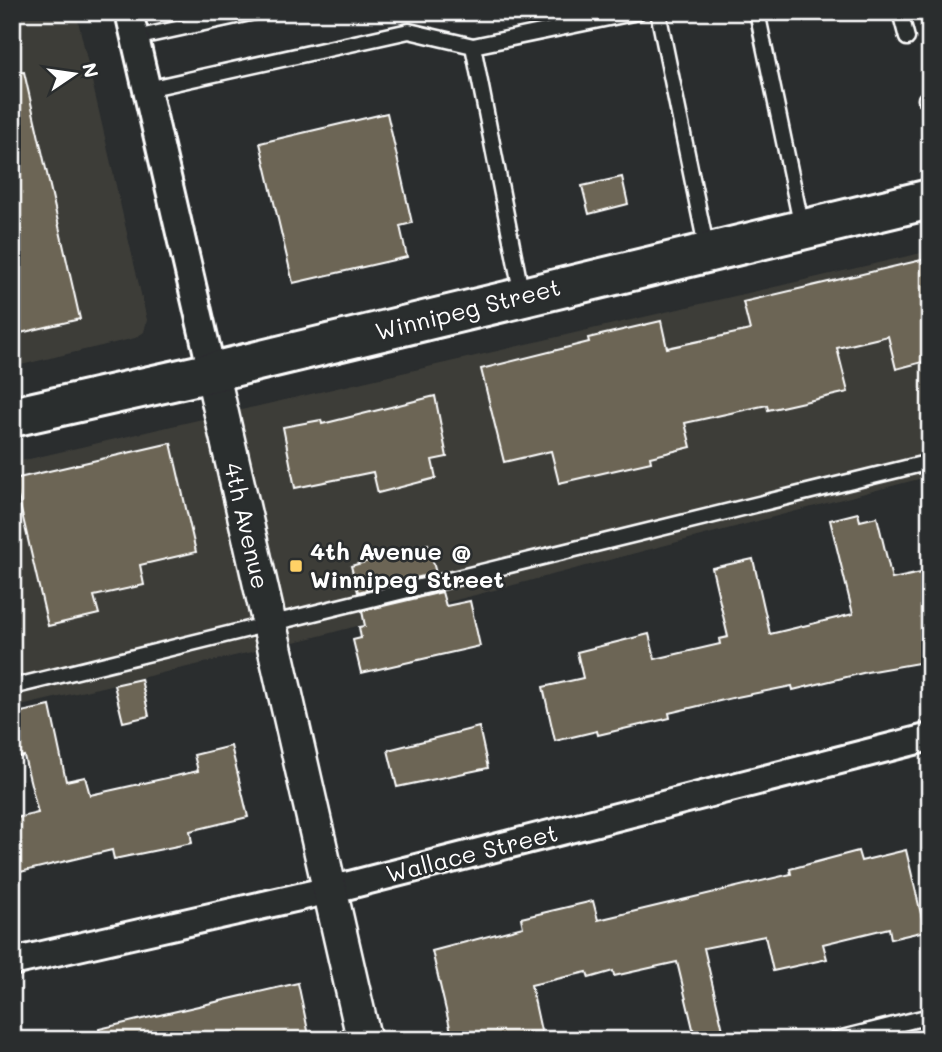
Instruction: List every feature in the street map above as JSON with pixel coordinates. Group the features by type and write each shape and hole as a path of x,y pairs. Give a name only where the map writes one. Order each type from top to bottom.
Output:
{"main road":[{"name":"Winnipeg Street","path":"12,417 212,372 928,199"}],"street":[{"name":"4th Avenue","path":"132,25 364,1040"},
{"name":"Wallace Street","path":"12,961 330,890 930,737"}],"lane":[{"path":"132,25 256,12"},
{"path":"147,89 409,31 473,46 638,12"},
{"path":"658,12 707,253"},
{"path":"757,12 802,230"},
{"path":"900,12 907,38"},
{"path":"473,46 522,297"},
{"path":"12,687 930,463"},
{"path":"834,1040 930,1016"}],"shaded area":[{"path":"29,12 76,12 147,320 144,332 135,338 12,367 12,16"},
{"path":"930,251 930,476 315,637 12,708 12,463"}],"building":[{"path":"24,72 80,319 12,335 12,73"},
{"path":"387,113 412,223 400,226 407,257 293,283 260,143"},
{"path":"622,177 628,204 589,214 582,186"},
{"path":"930,258 930,360 896,369 888,336 837,348 848,392 768,410 767,405 685,423 691,447 650,457 651,462 559,483 551,451 504,462 481,369 589,342 588,338 661,321 667,348 750,330 743,302"},
{"path":"435,396 447,457 432,460 436,478 378,493 373,472 295,488 283,427 321,420 322,424"},
{"path":"171,443 196,552 140,565 144,585 94,596 99,614 48,626 14,479"},
{"path":"858,513 860,521 877,517 892,579 930,571 930,661 867,672 793,690 792,686 732,698 669,713 670,718 598,735 597,731 555,741 543,687 583,678 577,652 649,634 655,659 720,644 719,639 728,637 712,568 753,559 770,634 853,614 830,520"},
{"path":"428,544 436,573 358,592 351,566"},
{"path":"442,592 446,606 470,601 480,646 361,673 353,640 361,638 359,627 365,626 362,611"},
{"path":"141,679 149,716 123,722 114,685"},
{"path":"50,706 66,781 85,777 90,795 198,771 194,755 231,746 248,817 190,831 192,843 114,859 112,850 12,874 12,819 38,813 24,756 12,758 12,714"},
{"path":"479,727 488,768 397,787 388,750"},
{"path":"906,850 925,931 891,939 889,928 823,944 827,959 773,971 765,936 704,948 723,1030 695,1037 677,962 614,976 613,971 589,978 587,972 531,985 543,1040 453,1040 432,951 523,927 521,918 593,901 598,920 791,874 790,869 858,851 861,861"},
{"path":"298,983 310,1040 100,1040 99,1029"}],"place":[{"name":"4th Avenue @ Winnipeg Street","path":"296,566"}]}
